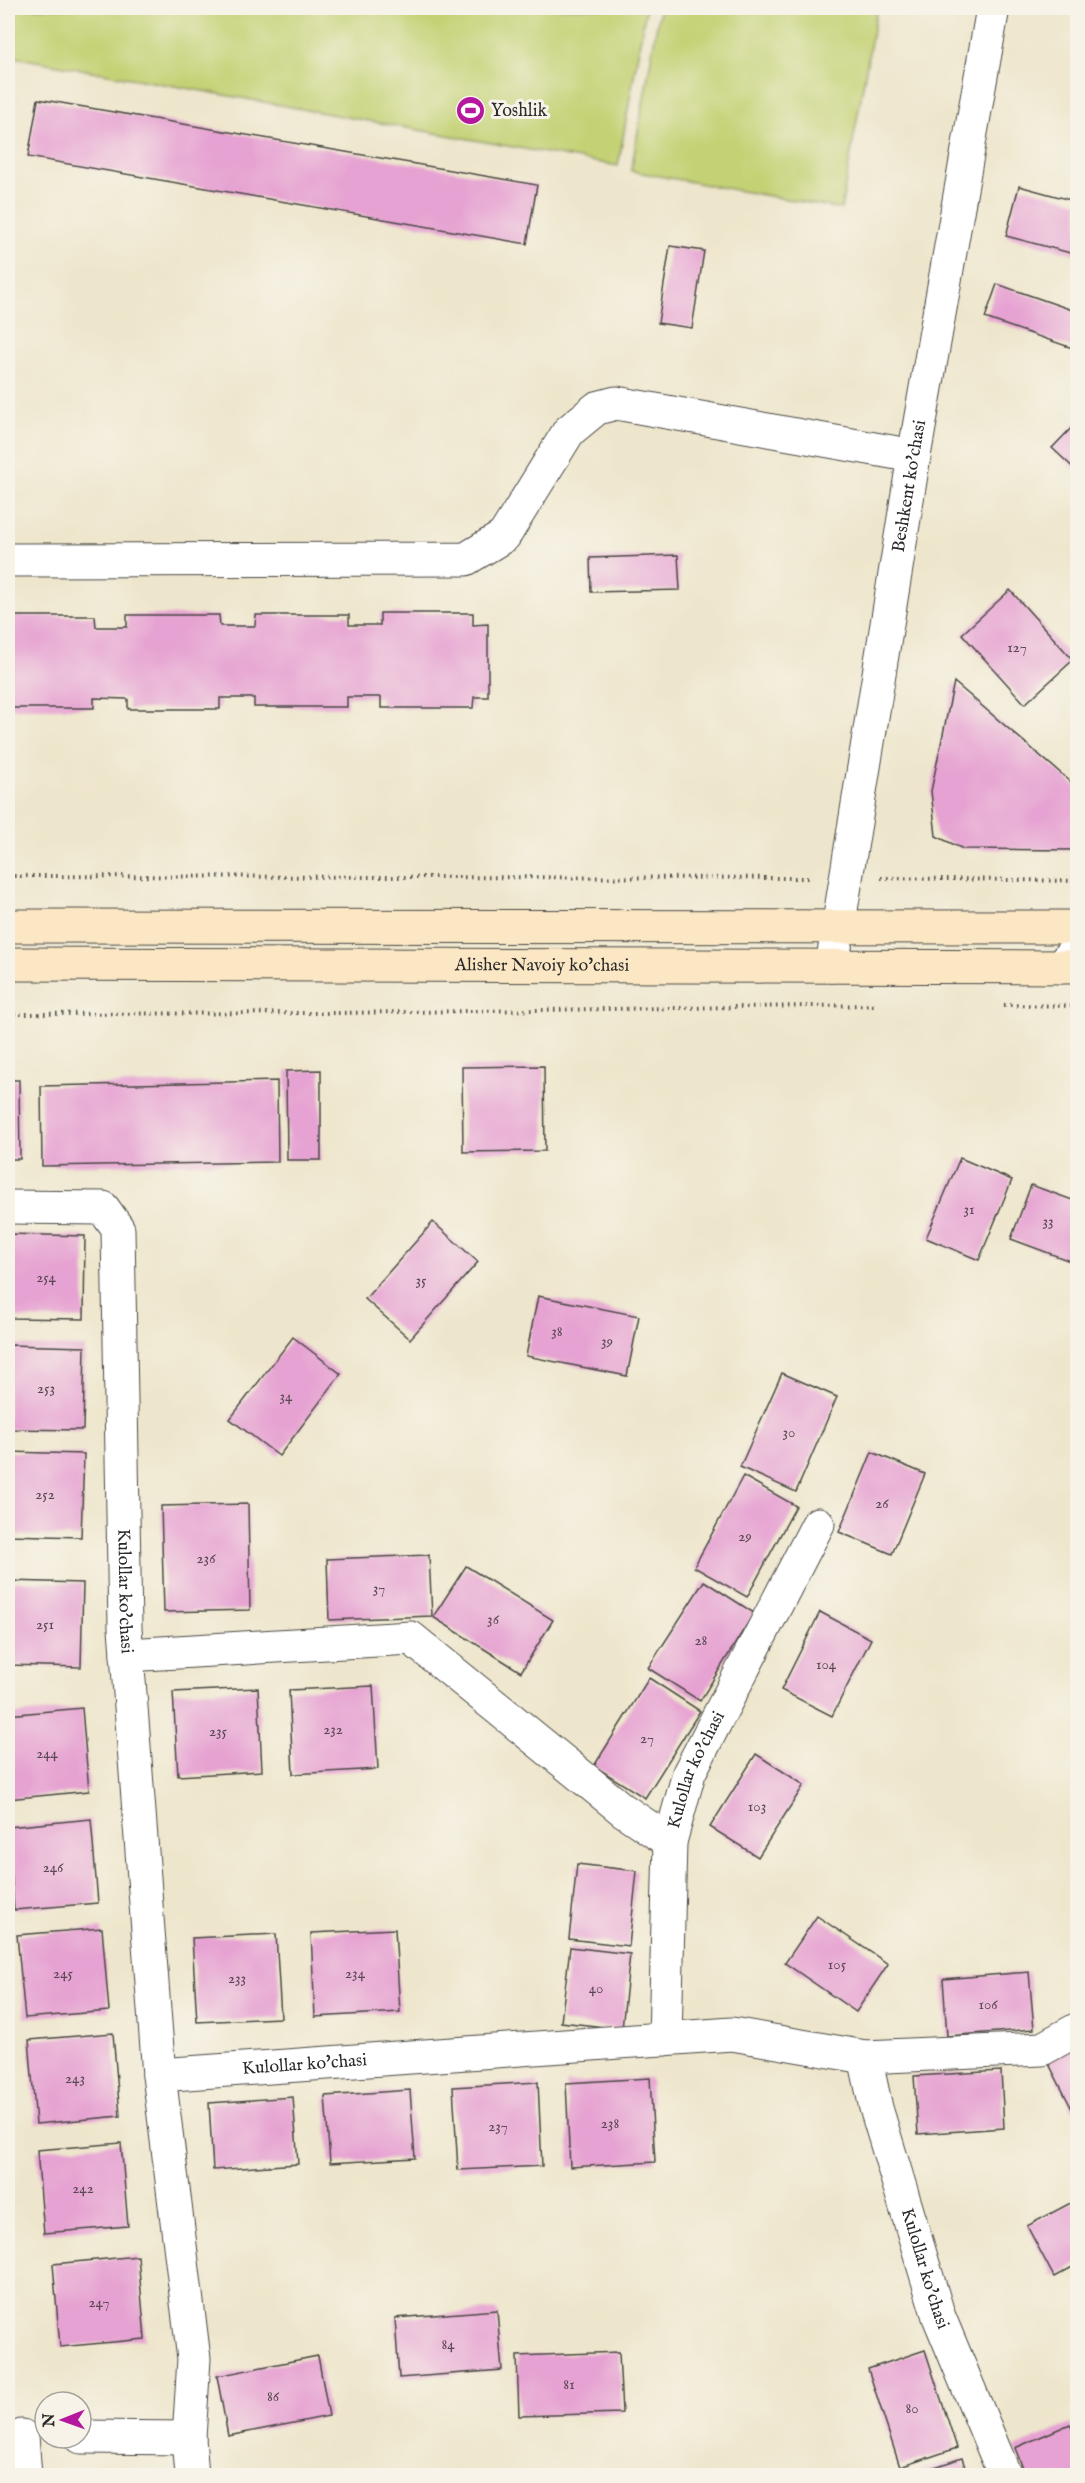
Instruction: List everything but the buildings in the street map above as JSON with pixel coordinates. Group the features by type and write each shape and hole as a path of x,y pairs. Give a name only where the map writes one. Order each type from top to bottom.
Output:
{"main road":[{"path":"8,926 1077,927"},
{"name":"Alisher Navoiy ko'chasi","path":"8,964 832,966 1072,960"}],"street":[{"name":"Beshkent ko'chasi","path":"832,966 914,456 993,8"},
{"path":"8,560 466,559 504,536 569,431 597,408 616,403 914,456"},
{"name":"Kulollar ko'chasi","path":"8,1207 103,1208 118,1230 127,1655 159,2075 194,2359 189,2438 192,2475"},
{"name":"Kulollar ko'chasi","path":"665,2039 670,1842 688,1773 818,1524"},
{"path":"127,1655 411,1638 623,1810 670,1842"},
{"name":"Kulollar ko'chasi","path":"159,2075 732,2034 865,2057 1042,2049 1077,2029"},
{"name":"Kulollar ko'chasi","path":"865,2057 876,2108 939,2317 1005,2475"},
{"path":"25,2436 26,2475"},
{"path":"93,2437 189,2438"}],"path":[{"path":"8,876 845,878 1077,881"},
{"path":"8,1014 338,1013 880,1005"},
{"path":"997,1005 1077,1006"}],"green space":[{"name":"Yoshlik","path":"16,8 646,8 618,166 8,56"},
{"path":"660,8 877,8 841,209 631,171"}],"place":[{"name":"Yoshlik","path":"470,111"}]}
